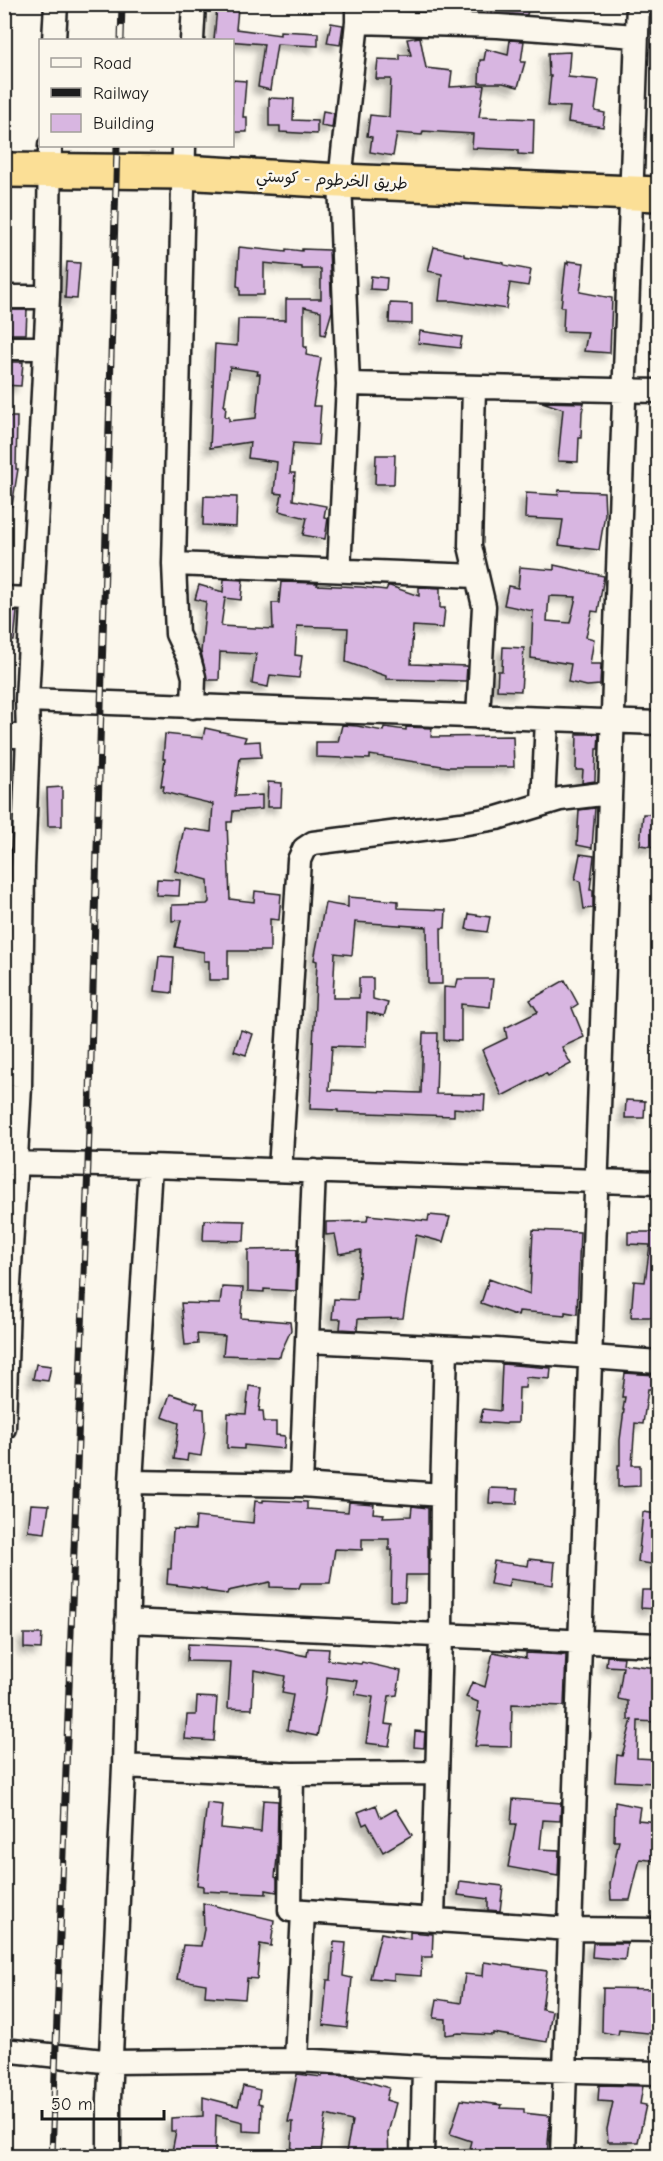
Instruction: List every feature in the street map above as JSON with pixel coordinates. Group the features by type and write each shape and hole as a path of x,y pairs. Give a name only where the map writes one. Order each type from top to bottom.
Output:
{"highway":[{"name":"طريق الخرطوم - كوستي","path":"4,170 49,158 116,170 183,159 340,181 645,193"}],"street":[{"path":"54,39 56,4"},
{"path":"192,39 195,4"},
{"path":"562,2157 624,390 645,193 636,36 638,4"},
{"path":"339,570 348,384 340,181 357,13 498,15 636,36"},
{"path":"4,1428 12,1085 14,868 28,736 31,599 48,297 49,158"},
{"path":"183,159 174,564 177,634 194,676 193,707"},
{"path":"4,297 48,297"},
{"path":"4,348 45,348"},
{"path":"348,384 658,391"},
{"path":"474,387 470,546 483,606 478,717"},
{"path":"174,564 477,576"},
{"path":"4,598 31,599"},
{"path":"27,700 658,723"},
{"path":"543,803 546,720"},
{"path":"4,736 28,736"},
{"path":"280,1170 299,861 304,849 313,843 497,818 560,799 610,793"},
{"path":"10,1163 658,1183"},
{"path":"109,2157 124,1766 131,1482 150,1166"},
{"path":"301,1485 314,1171"},
{"path":"307,1341 497,1350 658,1362"},
{"path":"433,1918 446,1349"},
{"path":"131,1482 301,1485 442,1495"},
{"path":"127,1621 441,1637 658,1645"},
{"path":"124,1766 292,1774 437,1773"},
{"path":"292,1774 288,1908 291,1910 570,1929 658,1930"},
{"path":"296,2060 303,1911"},
{"path":"4,2050 112,2062 296,2060 424,2067 658,2073"},
{"path":"422,2157 424,2067"}],"building":[{"path":"473,4 529,4 527,15 472,12"},
{"path":"217,7 238,9 236,29 280,35 280,31 318,33 318,46 277,44 270,90 258,87 264,44 234,42 234,39 214,39"},
{"path":"331,23 343,25 340,45 327,43"},
{"path":"420,37 426,68 452,71 450,87 484,85 479,117 534,119 533,155 518,154 518,150 472,148 473,134 423,131 422,135 397,133 393,156 370,152 372,137 367,136 370,115 389,117 391,79 376,79 378,59 400,60 400,55 411,55 407,39"},
{"path":"510,40 524,41 521,62 525,62 518,87 503,83 479,83 480,60 484,60 486,49 508,55"},
{"path":"570,52 568,77 599,80 595,111 605,113 603,127 568,122 570,107 548,106 551,76 549,76 548,53"},
{"path":"234,80 246,81 243,117 247,117 247,132 234,132"},
{"path":"269,98 294,99 293,120 317,121 317,134 280,132 280,126 269,126"},
{"path":"323,111 334,113 332,128 321,126"},
{"path":"239,247 286,252 286,249 329,250 332,311 325,335 321,334 321,311 304,307 306,355 321,358 313,406 321,406 318,445 293,443 290,473 295,473 293,500 326,506 324,517 328,518 325,539 303,535 307,518 279,511 282,494 274,493 277,462 248,458 250,442 210,448 215,344 237,346 238,319 286,320 286,299 321,299 321,269 302,269 302,267 264,263 264,295 240,295 240,287 237,286","holes":["230,367 258,371 257,374 260,374 256,418 229,421 229,417 225,417 226,406 224,406"]},
{"path":"434,247 464,254 464,256 531,270 528,286 510,283 506,309 439,301 442,274 428,271"},
{"path":"568,261 584,263 580,292 612,298 610,353 584,351 588,332 563,331 564,307 561,307"},
{"path":"67,262 80,263 77,299 65,298"},
{"path":"371,276 387,278 386,290 370,289"},
{"path":"390,303 412,304 412,324 389,323"},
{"path":"4,310 27,310 26,334 4,334"},
{"path":"420,331 462,337 460,348 418,343"},
{"path":"4,362 23,362 21,386 4,385"},
{"path":"542,402 584,403 578,462 558,461 563,409"},
{"path":"4,417 17,417 16,469 18,469 12,506 4,506"},
{"path":"376,455 395,455 394,484 375,484"},
{"path":"559,490 604,492 605,514 599,550 559,545 563,520 525,518 526,493 558,495"},
{"path":"204,496 237,497 236,527 203,525"},
{"path":"554,565 604,576 598,612 592,611 586,637 594,639 590,664 601,664 600,685 587,686 568,682 571,664 531,658 533,611 504,605 508,586 518,588 520,567 554,570","holes":["549,596 576,597 570,623 547,621"]},
{"path":"224,579 243,580 241,600 225,598 221,626 273,629 272,603 279,603 281,582 318,583 317,585 386,590 390,586 419,596 419,587 440,588 440,608 445,608 443,628 413,626 411,664 467,666 466,681 386,679 386,676 346,662 348,628 297,626 295,655 302,656 299,678 270,675 268,687 252,684 256,654 220,652 219,680 207,680 201,652 206,602 195,599 199,585 223,592"},
{"path":"4,612 17,612 14,641 4,641"},
{"path":"503,647 524,648 521,691 497,690 498,671 502,671"},
{"path":"342,725 383,731 384,727 406,730 406,727 432,728 431,737 513,736 514,767 449,767 370,755 370,759 316,757 316,742 338,742"},
{"path":"205,728 246,737 244,742 260,741 261,757 240,758 235,796 262,795 262,809 233,811 232,822 227,822 230,899 254,902 255,891 281,894 279,920 270,919 270,951 228,951 228,980 209,980 209,961 204,961 204,952 175,947 181,920 172,921 172,905 207,904 209,902 208,880 175,871 184,828 211,832 213,804 163,792 164,786 161,786 165,759 163,759 165,734 203,738"},
{"path":"577,734 599,734 595,781 582,783 583,770 576,770"},
{"path":"268,782 282,783 281,807 267,807"},
{"path":"62,787 62,826 48,826 47,788"},
{"path":"595,808 592,848 577,845 579,810"},
{"path":"643,814 658,814 658,836 655,847 640,845"},
{"path":"580,854 594,856 590,890 593,890 593,908 584,909 580,881 575,880"},
{"path":"157,879 180,880 179,896 156,895"},
{"path":"348,897 398,901 398,908 446,910 445,928 441,928 442,984 428,984 427,927 355,922 352,955 335,953 333,998 359,998 359,978 373,978 373,999 388,1003 384,1016 367,1012 366,1047 332,1046 329,1090 421,1093 423,1033 438,1033 436,1094 485,1095 484,1111 454,1108 454,1116 310,1109 317,961 314,960 325,903 348,907"},
{"path":"469,914 490,917 487,932 466,929"},
{"path":"159,956 174,957 172,993 155,991"},
{"path":"458,979 493,979 490,1007 461,1004 461,1041 444,1040 444,987 456,988"},
{"path":"565,980 578,1004 572,1008 584,1037 562,1047 571,1064 548,1076 546,1073 502,1096 482,1050 507,1038 505,1028 538,1012 530,1000"},
{"path":"241,1030 253,1034 246,1055 234,1051"},
{"path":"626,1100 645,1101 644,1118 625,1118"},
{"path":"368,1215 428,1221 429,1215 450,1217 443,1242 416,1235 403,1318 358,1319 357,1330 340,1329 341,1319 332,1319 334,1299 357,1300 361,1250 339,1254 335,1234 326,1235 326,1222 367,1221"},
{"path":"204,1220 245,1221 244,1241 203,1240"},
{"path":"533,1230 580,1232 577,1314 519,1311 518,1316 481,1303 489,1279 530,1294"},
{"path":"628,1232 658,1232 658,1317 631,1317 634,1281 645,1282 650,1245 628,1244"},
{"path":"297,1249 296,1291 264,1289 264,1292 248,1291 248,1250"},
{"path":"222,1287 243,1288 241,1318 290,1322 291,1330 280,1357 223,1355 225,1336 197,1334 198,1344 185,1345 181,1303 220,1304"},
{"path":"36,1364 51,1366 48,1381 33,1379"},
{"path":"502,1364 551,1368 550,1379 526,1377 525,1388 519,1388 518,1423 480,1422 483,1409 500,1411"},
{"path":"625,1373 655,1375 652,1389 648,1389 643,1424 635,1423 632,1465 640,1465 640,1486 618,1487 625,1397 622,1397"},
{"path":"249,1386 262,1388 259,1411 263,1411 264,1422 276,1422 276,1435 285,1436 284,1449 244,1445 244,1449 227,1448 228,1413 246,1414"},
{"path":"170,1394 198,1403 196,1408 204,1409 205,1430 201,1456 188,1454 187,1461 174,1459 179,1423 162,1417"},
{"path":"490,1488 518,1489 517,1504 489,1503"},
{"path":"263,1500 307,1502 307,1509 348,1512 349,1502 374,1504 373,1513 384,1514 383,1517 411,1516 412,1506 428,1508 428,1575 406,1575 405,1601 391,1601 392,1550 389,1550 389,1539 362,1539 362,1550 335,1549 330,1583 301,1583 299,1588 270,1587 270,1582 228,1591 227,1594 167,1584 168,1569 171,1569 173,1529 195,1530 196,1517 253,1523 255,1501 263,1502"},
{"path":"31,1504 49,1505 45,1533 28,1531"},
{"path":"643,1512 658,1514 658,1565 638,1562"},
{"path":"529,1559 555,1562 553,1585 510,1579 508,1587 490,1584 494,1561 528,1566"},
{"path":"642,1590 655,1590 654,1609 641,1608"},
{"path":"24,1634 42,1634 41,1649 24,1648"},
{"path":"188,1644 261,1647 307,1656 308,1648 329,1649 328,1660 361,1664 362,1662 401,1671 397,1695 389,1696 385,1724 393,1725 389,1746 366,1743 373,1697 355,1694 358,1681 327,1677 317,1736 287,1730 293,1695 282,1693 285,1676 254,1670 252,1709 228,1708 231,1662 187,1661"},
{"path":"493,1652 526,1658 526,1653 566,1655 564,1706 512,1704 511,1747 475,1746 481,1712 477,1711 478,1702 466,1697 472,1682 485,1687"},
{"path":"607,1656 624,1657 623,1664 657,1668 651,1708 657,1709 656,1722 638,1721 637,1758 655,1759 654,1783 615,1781 617,1755 622,1756 632,1720 628,1720 628,1701 618,1699 623,1667 606,1666"},
{"path":"197,1697 217,1698 214,1741 185,1739 187,1715 196,1715"},
{"path":"415,1731 425,1732 424,1748 414,1747"},
{"path":"513,1799 561,1803 560,1821 543,1820 540,1849 559,1850 558,1876 508,1867 516,1824 511,1824"},
{"path":"263,1800 278,1801 275,1877 277,1878 277,1892 266,1890 266,1894 203,1891 203,1886 197,1885 207,1803 223,1805 221,1828 261,1832"},
{"path":"615,1802 640,1807 638,1820 658,1822 658,1861 640,1859 630,1900 611,1900 610,1884 619,1841 614,1841"},
{"path":"376,1805 381,1818 396,1809 412,1835 383,1852 367,1823 363,1825 358,1812"},
{"path":"460,1881 503,1886 500,1911 488,1910 488,1899 458,1895"},
{"path":"203,1903 274,1920 271,1946 260,1944 257,1979 247,1978 245,1999 205,1996 206,1984 177,1979 183,1945 201,1946 204,1929"},
{"path":"410,1932 433,1934 432,1957 422,1957 421,1976 394,1974 394,1980 370,1978 381,1933 410,1939"},
{"path":"334,1942 346,1943 343,1976 352,1978 347,2028 323,2025 327,1980 331,1980"},
{"path":"593,1943 627,1943 625,1960 592,1957"},
{"path":"484,1962 547,1971 542,2009 552,2011 547,2042 493,2033 493,2035 459,2033 446,2035 446,2019 434,2018 437,1999 461,2003 465,1974 483,1976"},
{"path":"603,1988 658,1989 658,2034 619,2030 618,2035 602,2032"},
{"path":"297,2074 322,2077 322,2075 349,2076 389,2088 386,2100 396,2103 388,2133 389,2157 345,2157 352,2121 326,2115 321,2151 310,2150 310,2157 291,2157 293,2122 288,2122"},
{"path":"599,2085 643,2086 640,2104 646,2105 638,2142 608,2142 607,2129 613,2102 598,2101"},
{"path":"243,2086 260,2090 258,2103 262,2104 261,2132 243,2131 243,2122 216,2115 215,2157 171,2157 176,2131 171,2131 171,2118 203,2116 203,2097 238,2106"},
{"path":"461,2100 502,2105 501,2108 524,2109 524,2113 550,2116 547,2157 467,2157 471,2141 450,2134"}],"railway":[{"path":"121,39 122,4"},
{"path":"52,2156 88,1164 117,147"}]}
